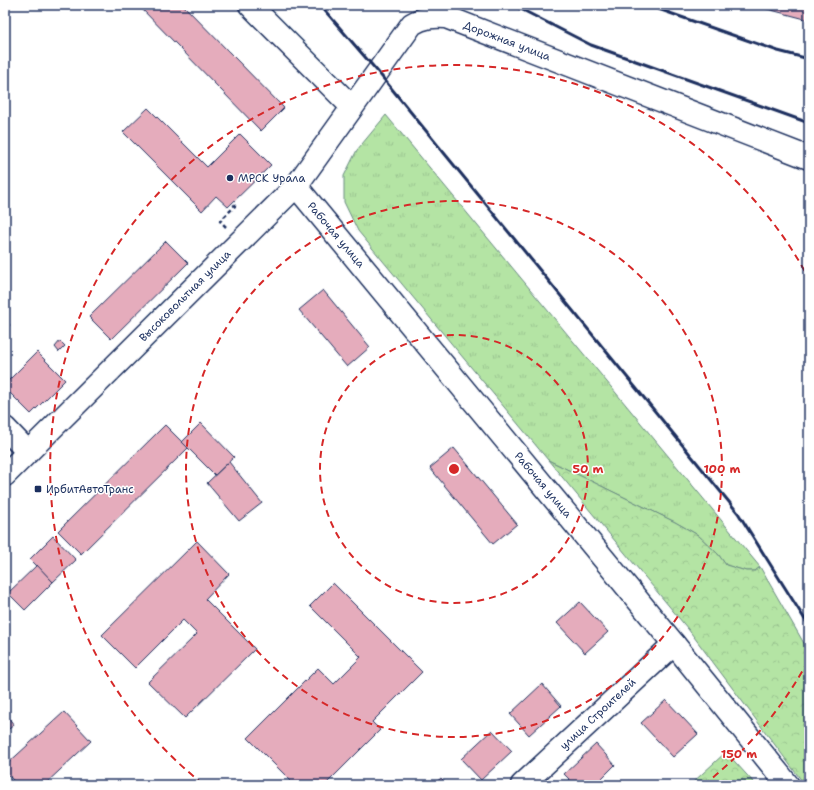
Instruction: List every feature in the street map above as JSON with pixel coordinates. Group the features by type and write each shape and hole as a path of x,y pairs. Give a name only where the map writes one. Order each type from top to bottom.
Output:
{"street":[{"path":"250,5 352,107"},
{"name":"Дорожная улица","path":"352,107 412,24 422,18 434,16 446,17 809,158"},
{"name":"Высоковольтная улица","path":"5,475 296,186 352,107"},
{"name":"Рабочая улица","path":"296,186 674,644 788,785"},
{"path":"5,428 28,452"},
{"name":"улица Строителей","path":"522,785 674,644"}],"path":[{"path":"230,230 220,221 235,206 232,203"}],"green space":[{"path":"386,115 760,567 755,571 746,571 726,565 718,554 698,535 675,522 548,460 358,231 344,202 344,176 357,150"},
{"path":"548,460 675,522 698,535 718,554 726,565 746,571 755,571 760,567 809,652 809,785 805,785 688,629"},
{"path":"726,752 756,785 690,785"}],"building":[{"path":"138,5 183,5 284,108 261,131"},
{"path":"752,5 809,5 809,20"},
{"path":"148,108 207,167 240,134 271,165 228,207 216,196 202,211 123,132"},
{"path":"166,241 188,263 111,339 89,317"},
{"path":"323,290 370,347 347,367 299,310"},
{"path":"5,320 10,325 5,329"},
{"path":"60,341 65,346 59,352 55,347"},
{"path":"37,352 65,380 31,414 5,388 5,384"},
{"path":"201,423 234,457 215,475 182,442"},
{"path":"165,425 188,448 81,554 58,531"},
{"path":"454,448 517,524 493,544 430,468"},
{"path":"229,462 262,503 239,521 207,483"},
{"path":"53,536 76,560 53,582 30,559"},
{"path":"197,541 229,574 205,599 255,649 185,718 148,682 197,634 183,620 135,668 102,635"},
{"path":"37,565 53,582 25,610 8,593"},
{"path":"333,583 422,672 372,722 380,730 325,785 295,785 248,738 318,668 334,684 361,657 310,606"},
{"path":"580,602 608,632 585,653 557,623"},
{"path":"542,684 561,706 529,735 510,714"},
{"path":"666,700 698,734 673,757 641,723"},
{"path":"64,712 91,741 44,785 18,785 5,772 5,766"},
{"path":"5,713 14,725 5,732"},
{"path":"492,730 512,751 481,780 461,759"},
{"path":"596,744 615,765 595,785 575,785 564,774"},
{"path":"441,778 448,785 433,785"}],"railway":[{"path":"320,5 378,72 738,513 809,626"},
{"path":"513,5 591,45 809,123"},
{"path":"647,5 778,51 809,59"}],"place":[{"name":"МРСК Урала","path":"230,178"},
{"name":"ИрбитАвтоТранс","path":"38,489"}]}
